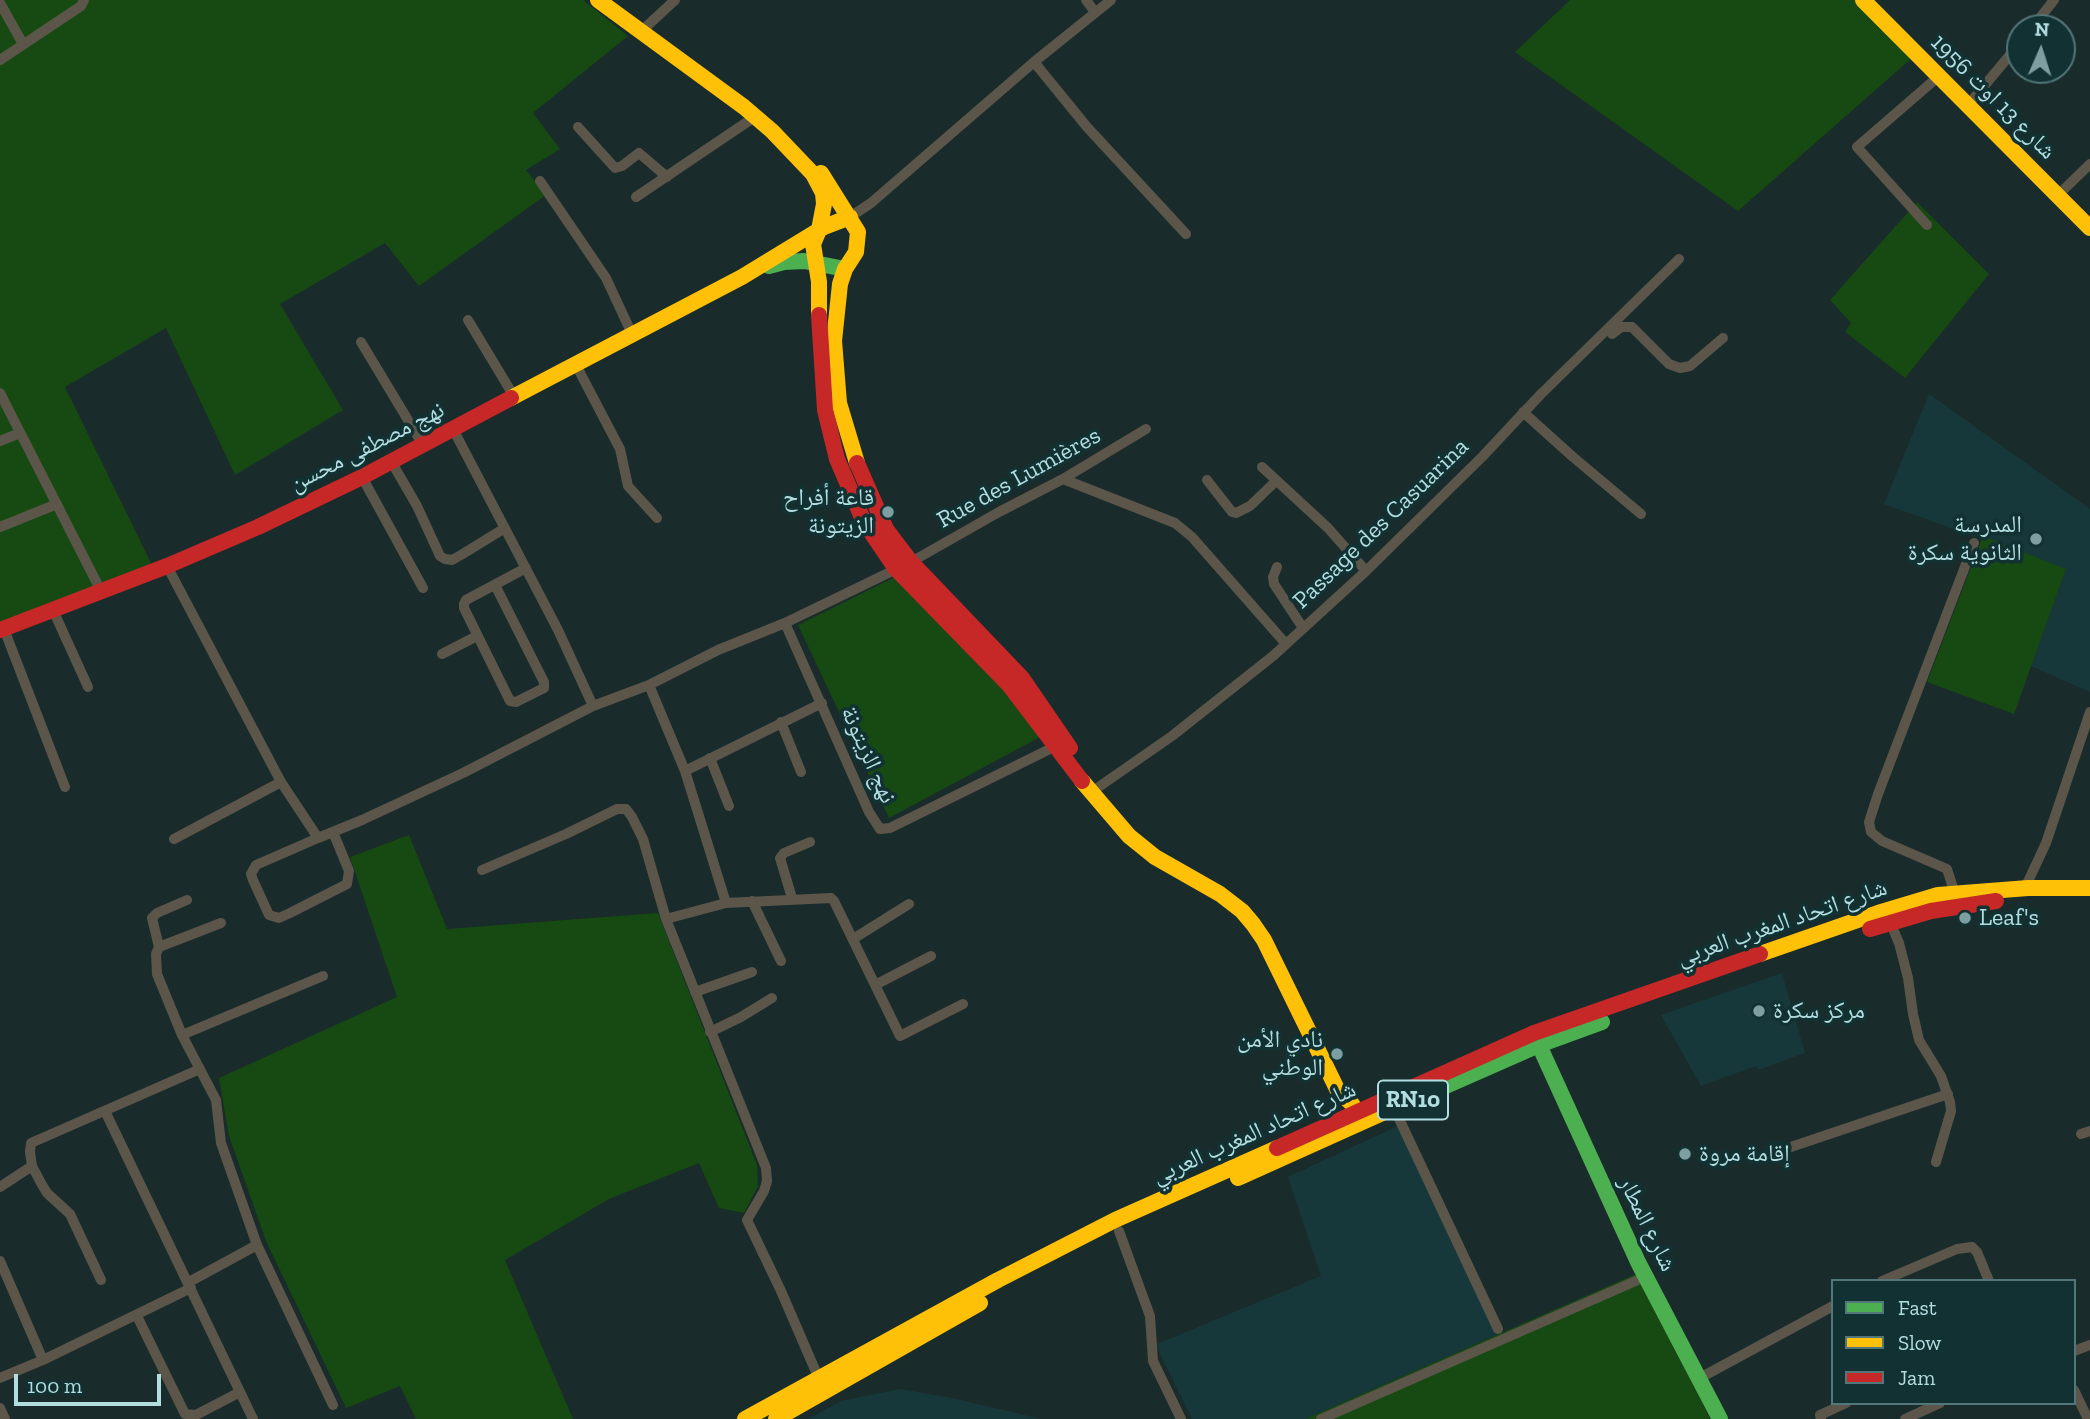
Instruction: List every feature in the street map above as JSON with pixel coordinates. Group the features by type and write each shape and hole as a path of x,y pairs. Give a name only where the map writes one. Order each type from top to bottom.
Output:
{"main road":[{"path":"598,0 756,117 807,166 819,184 824,204 813,244 819,282 821,379 828,426 837,459 864,522 904,566 1022,678 1095,795 1129,836 1142,848 1220,894 1242,911 1253,924 1264,940 1338,1091 1361,1117"},
{"path":"614,0 713,72 777,126 813,162 850,216 858,232 858,240 854,256 845,269 836,304 834,341 839,402 853,454 904,566"},
{"name":"شارع 13 اوت 1956","path":"1863,0 2090,228"},
{"name":"نهج مصطفى محسن","path":"2,629 167,566 258,527 362,477 515,398 743,276 819,230 850,216"},
{"name":"نهج مصطفى محسن","path":"743,276 784,262 804,261 815,264"},
{"path":"815,264 845,269"},
{"name":"شارع اتحاد المغرب العربي","path":"1361,1117 1394,1108 1539,1045 1672,996 1957,900 2025,888 2090,888"},
{"name":"شارع اتحاد المغرب العربي","path":"776,1419 1027,1276 1534,1033 1899,906 1938,895 1957,900 2090,899"},
{"name":"شارع المطار","path":"1539,1045 1638,1262 1720,1419"},
{"path":"1338,1091 1341,1126"},
{"name":"شارع اتحاد المغرب العربي","path":"745,1419 1102,1226 1341,1126"}],"street":[{"path":"0,60 81,6 84,0"},
{"path":"647,26 675,0"},
{"path":"1086,0 1095,12"},
{"path":"850,216 871,203 1034,62 1111,0"},
{"path":"2043,14 2054,0"},
{"path":"0,3 23,44"},
{"path":"1969,104 2006,60"},
{"path":"1034,62 1087,127 1186,234"},
{"path":"1927,225 1857,147 1940,76"},
{"path":"636,197 756,117"},
{"path":"578,128 615,168 639,153 667,177"},
{"path":"2058,195 2090,164"},
{"path":"540,181 606,278 632,334"},
{"name":"Passage des Casuarina","path":"1095,795 1286,644 1366,571 1679,259"},
{"path":"468,320 515,398"},
{"path":"1641,514 1525,413 1621,327 1632,327 1669,364 1680,368 1690,366 1723,338"},
{"path":"360,342 422,445"},
{"path":"576,365 620,449 628,486 657,518"},
{"path":"0,393 101,591"},
{"path":"453,429 526,568 593,706"},
{"name":"Rue des Lumières","path":"333,832 349,871 346,884 290,914 274,918 269,915 253,880 253,869 256,865 463,773 593,706 649,685 718,650 785,623 904,566 1063,479 1146,429"},
{"path":"0,441 20,433"},
{"path":"391,461 444,559 452,560 505,528"},
{"path":"1262,467 1328,528 1366,571"},
{"path":"362,477 423,588"},
{"path":"1063,479 1175,523 1192,537 1286,644"},
{"path":"1207,480 1232,512 1236,513 1250,506 1276,481"},
{"path":"0,527 57,504"},
{"path":"1957,900 1947,869 1882,841 1871,832 1869,822 1974,543"},
{"path":"167,566 281,782 318,838"},
{"path":"1276,567 1273,573 1275,584 1303,628"},
{"path":"495,585 544,682 544,688 516,702 510,701 464,604 466,600 526,568"},
{"path":"53,610 88,687"},
{"name":"نهج الزيتونة","path":"785,623 877,827 884,830 948,801 1061,743"},
{"path":"2,629 65,787"},
{"path":"442,654 477,636"},
{"path":"649,685 685,771 726,903"},
{"path":"685,771 822,703"},
{"path":"2025,888 2046,843 2090,712"},
{"path":"781,722 801,772"},
{"path":"710,758 729,806"},
{"path":"174,839 281,782"},
{"path":"482,870 566,834 611,811 625,808 632,817 643,839 666,919 766,1168 767,1181 764,1191 747,1220 819,1379"},
{"path":"792,898 780,858 784,853 810,842"},
{"path":"666,919 726,903 831,898 900,1036 963,1004"},
{"path":"187,900 157,913 152,918 159,947 156,954 157,974 182,1035 216,1100 220,1143 257,1245 333,1405"},
{"path":"752,901 781,961"},
{"path":"853,939 909,904"},
{"path":"1890,922 1899,943 1908,978 1919,1040 1941,1076 1948,1094 1951,1111 1936,1162"},
{"path":"159,947 221,923"},
{"path":"875,985 931,956"},
{"path":"695,992 752,972"},
{"path":"182,1035 323,976"},
{"path":"710,1032 772,998"},
{"path":"101,1280 75,1222 47,1193 32,1166 31,1143 200,1069"},
{"path":"1785,1149 1948,1094"},
{"path":"1394,1108 1498,1329"},
{"path":"105,1111 253,1419"},
{"path":"0,1187 32,1166"},
{"path":"1119,1231 1150,1316 1153,1361 1181,1419"},
{"path":"0,1378 137,1316 257,1245"},
{"path":"1887,1279 1965,1247 1972,1247 1977,1252 1988,1279"},
{"path":"0,1261 43,1360"},
{"path":"1321,1419 1341,1415 1647,1276"},
{"path":"1698,1379 1831,1308"},
{"path":"137,1316 185,1414 196,1415 240,1392"},
{"path":"2076,1394 2088,1419"},
{"path":"1821,1419 1820,1415 1842,1405"},
{"path":"1905,1419 1936,1405"},
{"path":"0,1408 5,1419"}],"shaded area":[{"name":"المدرسة الثانوية سكرة","path":"1929,394 2090,509 2090,692 2031,666 2066,569 1884,504"},
{"path":"1782,973 1805,1053 1758,1070 1756,1066 1701,1086 1661,1015"},
{"path":"1402,1124 1503,1332 1305,1419 1192,1419 1157,1344 1321,1276 1288,1177"},
{"path":"901,1389 1041,1419 808,1419 841,1401"}],"green space":[{"path":"0,0 583,0 628,36 533,113 560,149 526,170 546,195 419,286 385,243 280,304 343,410 235,475 166,328 65,387 152,565 0,622"},
{"path":"1570,0 1856,0 1913,57 1738,211 1515,52"},
{"path":"1917,202 1989,274 1905,378 1845,332 1851,323 1830,300"},
{"path":"1983,536 2066,569 2014,714 1927,682"},
{"path":"895,577 992,673 1042,736 889,818 798,625"},
{"path":"409,835 447,929 658,913 757,1165 758,1186 744,1213 719,1208 699,1163 609,1199 505,1260 573,1419 416,1419 400,1386 346,1408 266,1241 229,1136 219,1078 397,997 350,857"},
{"path":"1638,1273 1710,1419 1305,1419"}],"traffic: fast":[{"path":"769,266 804,261 845,269"},
{"path":"1430,1093 1539,1045 1602,1022"},
{"path":"1539,1045 1638,1262 1720,1419"}],"traffic: slow":[{"path":"598,0 744,107 772,131 813,174 823,193 824,204 813,244 819,282 819,315"},
{"path":"1863,0 2090,228"},
{"path":"821,173 858,232 856,252 845,269 840,284 834,341 839,403 857,463"},
{"path":"511,398 742,277 824,227 850,217"},
{"path":"1082,781 1129,836 1155,857 1220,894 1242,911 1253,924 1264,940 1338,1091 1352,1104 1363,1121"},
{"path":"1760,954 1938,895 2028,888 2090,888"},
{"path":"1238,1178 1398,1106"},
{"path":"745,1419 998,1280 1115,1220 1277,1148"},
{"path":"776,1419 980,1303"}],"traffic: jam":[{"path":"819,315 825,410 837,459 864,522 896,569 1009,685 1082,781"},
{"path":"0,630 167,566 258,527 362,477 511,398"},
{"path":"857,463 886,529 911,562 1022,678 1070,748"},
{"path":"1870,929 1931,911 1996,901"},
{"path":"1277,1148 1534,1033 1760,954"}],"place":[{"name":"قاعة أفراح الزيتونة","path":"888,512"},
{"name":"المدرسة الثانوية سكرة","path":"2036,539"},
{"name":"Leaf's","path":"1965,918"},
{"name":"مركز سكرة","path":"1759,1011"},
{"name":"نادي الأمن الوطني","path":"1337,1054"},
{"name":"إقامة مروة","path":"1685,1154"}]}
